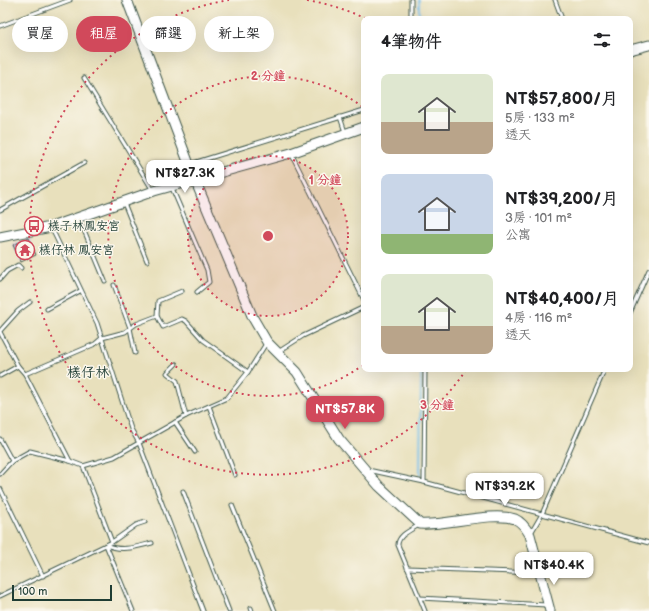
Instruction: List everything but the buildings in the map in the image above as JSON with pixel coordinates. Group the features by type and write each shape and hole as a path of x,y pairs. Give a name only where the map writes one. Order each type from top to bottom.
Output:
{"street":[{"path":"127,0 189,165 253,318 266,342 297,372 335,434 365,470 379,486 420,524 502,517 516,520 524,525 530,535 549,608"},
{"path":"633,49 649,45"},
{"path":"0,238 51,227 154,191 291,153 361,128"}],"lane":[{"path":"0,26 70,0"},
{"path":"411,0 411,16"},
{"path":"555,0 561,16"},
{"path":"84,78 154,191"},
{"path":"189,165 361,111"},
{"path":"340,117 346,134"},
{"path":"291,153 361,294"},
{"path":"0,210 84,163"},
{"path":"171,187 207,270 209,282 197,292"},
{"path":"124,201 147,261"},
{"path":"79,218 105,281"},
{"path":"51,227 80,291 97,323 131,429 139,443 203,611"},
{"path":"0,279 8,271 18,265 21,268"},
{"path":"633,306 649,270"},
{"path":"114,285 130,328 135,353"},
{"path":"47,309 80,291"},
{"path":"182,291 158,301 157,316 163,327 182,319 186,321 203,340 248,372"},
{"path":"30,302 0,331 18,366 25,374 70,461"},
{"path":"276,352 303,336 361,308"},
{"path":"25,374 96,344 102,338 125,332 136,324 157,316"},
{"path":"0,474 12,461 30,451 70,461 83,466 114,457 186,416 227,398 248,372 266,342"},
{"path":"176,364 167,373 177,381 186,416"},
{"path":"0,376 18,366"},
{"path":"424,482 425,372"},
{"path":"530,535 542,514 604,372"},
{"path":"209,406 235,475"},
{"path":"175,422 194,452"},
{"path":"0,439 12,461"},
{"path":"83,466 112,542"},
{"path":"365,470 424,482 649,543"},
{"path":"0,488 43,576"},
{"path":"183,491 229,611"},
{"path":"232,504 275,611"},
{"path":"0,596 112,542 136,525 145,522"},
{"path":"420,524 398,540 398,545 425,611"},
{"path":"106,545 115,549 152,543"},
{"path":"106,545 132,611"},
{"path":"407,568 540,573"},
{"path":"420,598 549,608"}],"waterway":[{"path":"419,0 419,16"},
{"path":"420,475 421,372"}],"place":[{"name":"檨子林鳳安宮","path":"34,226"},
{"name":"檨仔林 鳳安宮","path":"25,250"}],"district":[{"name":"檨仔林","path":"88,372"}]}
